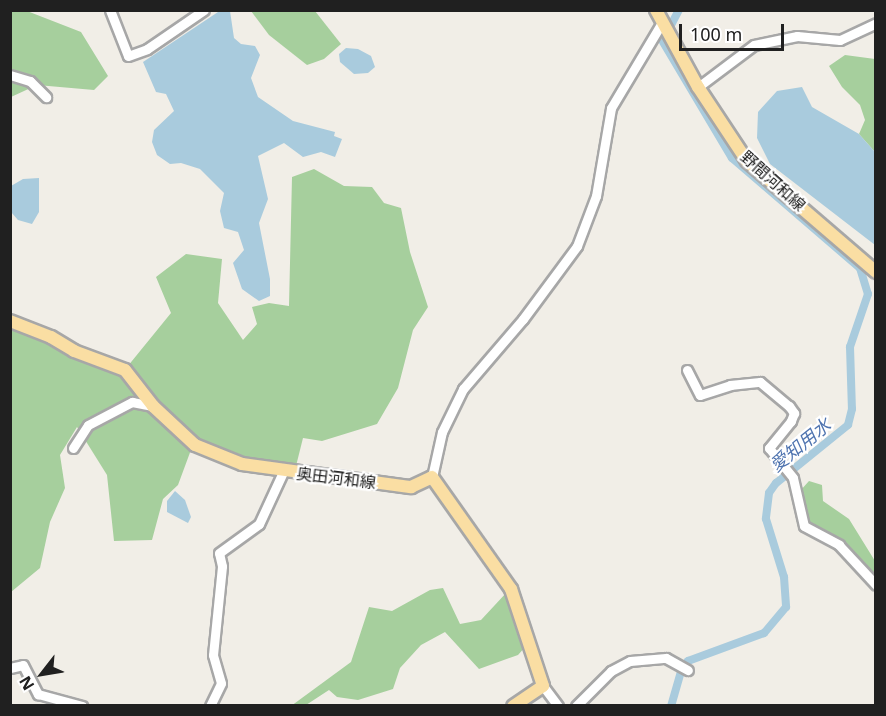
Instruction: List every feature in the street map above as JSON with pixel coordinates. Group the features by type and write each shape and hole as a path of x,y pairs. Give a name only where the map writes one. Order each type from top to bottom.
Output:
{"main road":[{"name":"野間河和線","path":"656,10 661,24 698,87 747,161 876,272"},
{"name":"奥田河和線","path":"10,321 51,337 74,351 125,370 153,405 195,445 242,464 283,472 411,487 432,477"},
{"path":"432,477 511,589 543,686 513,705"}],"street":[{"path":"110,10 128,56 147,49 204,10"},
{"path":"698,87 754,45 797,36 840,40 876,23"},
{"path":"432,477 442,432 463,389 523,319 581,238 596,196 611,108 661,24"},
{"path":"10,75 30,81 46,97"},
{"path":"687,370 700,395 730,385 760,382 789,406 794,413 791,421 769,448 793,478 804,526 839,545 876,585"},
{"path":"73,448 88,425 132,402 153,405"},
{"path":"210,705 221,683 213,655 222,566 219,553 259,524 283,472"},
{"path":"576,705 611,671 630,661 666,658 678,661 688,670"},
{"path":"10,668 23,665 38,694 82,705"},
{"path":"543,686 558,705"}],"green space":[{"path":"11,11 27,11 81,32 108,76 94,90 37,85 11,97"},
{"path":"251,11 315,11 341,44 324,59 307,65 269,35"},
{"path":"845,55 875,59 875,152 859,134 865,120 860,105 842,87 829,66"},
{"path":"314,169 344,186 372,187 384,203 401,208 410,252 428,307 413,330 398,388 377,424 322,441 303,438 296,466 244,458 195,439 178,485 163,499 152,540 114,541 107,475 77,427 60,455 65,488 50,522 40,568 11,592 11,326 123,372 171,313 156,277 186,254 222,259 218,303 243,340 257,324 252,307 269,303 289,306 292,177"},
{"path":"809,481 822,485 823,501 849,519 875,561 875,581 842,542 809,523 800,491"},
{"path":"443,588 460,624 481,620 507,592 526,646 518,655 479,669 445,632 421,645 400,668 393,689 358,700 337,697 329,690 306,705 291,706 351,662 369,607 392,611 430,590"}],"water":[{"path":"221,10 230,11 234,38 241,44 255,46 260,55 251,78 258,97 293,121 335,132 334,136 342,139 335,157 321,152 303,157 284,143 258,156 268,199 259,223 270,279 270,296 259,301 242,289 233,263 244,250 238,232 224,228 220,211 224,193 200,169 181,163 170,164 157,155 152,142 154,130 174,111 166,94 156,92 143,62"},
{"path":"346,48 358,49 371,56 375,67 368,73 354,74 340,62 339,54"},
{"path":"802,87 812,107 859,134 875,152 875,245 770,164 757,138 758,112 777,91"},
{"path":"39,178 39,212 32,224 18,220 11,212 11,186 23,179"},
{"path":"175,491 185,500 191,517 188,523 167,512 167,501"}],"waterway":[{"name":"愛知用水","path":"671,25 679,10"},
{"name":"愛知用水","path":"663,42 732,158 860,268 868,294 850,347 852,409 848,425 776,483 769,493 766,519 784,577 786,607 764,633 688,661 682,668 671,706"}]}
